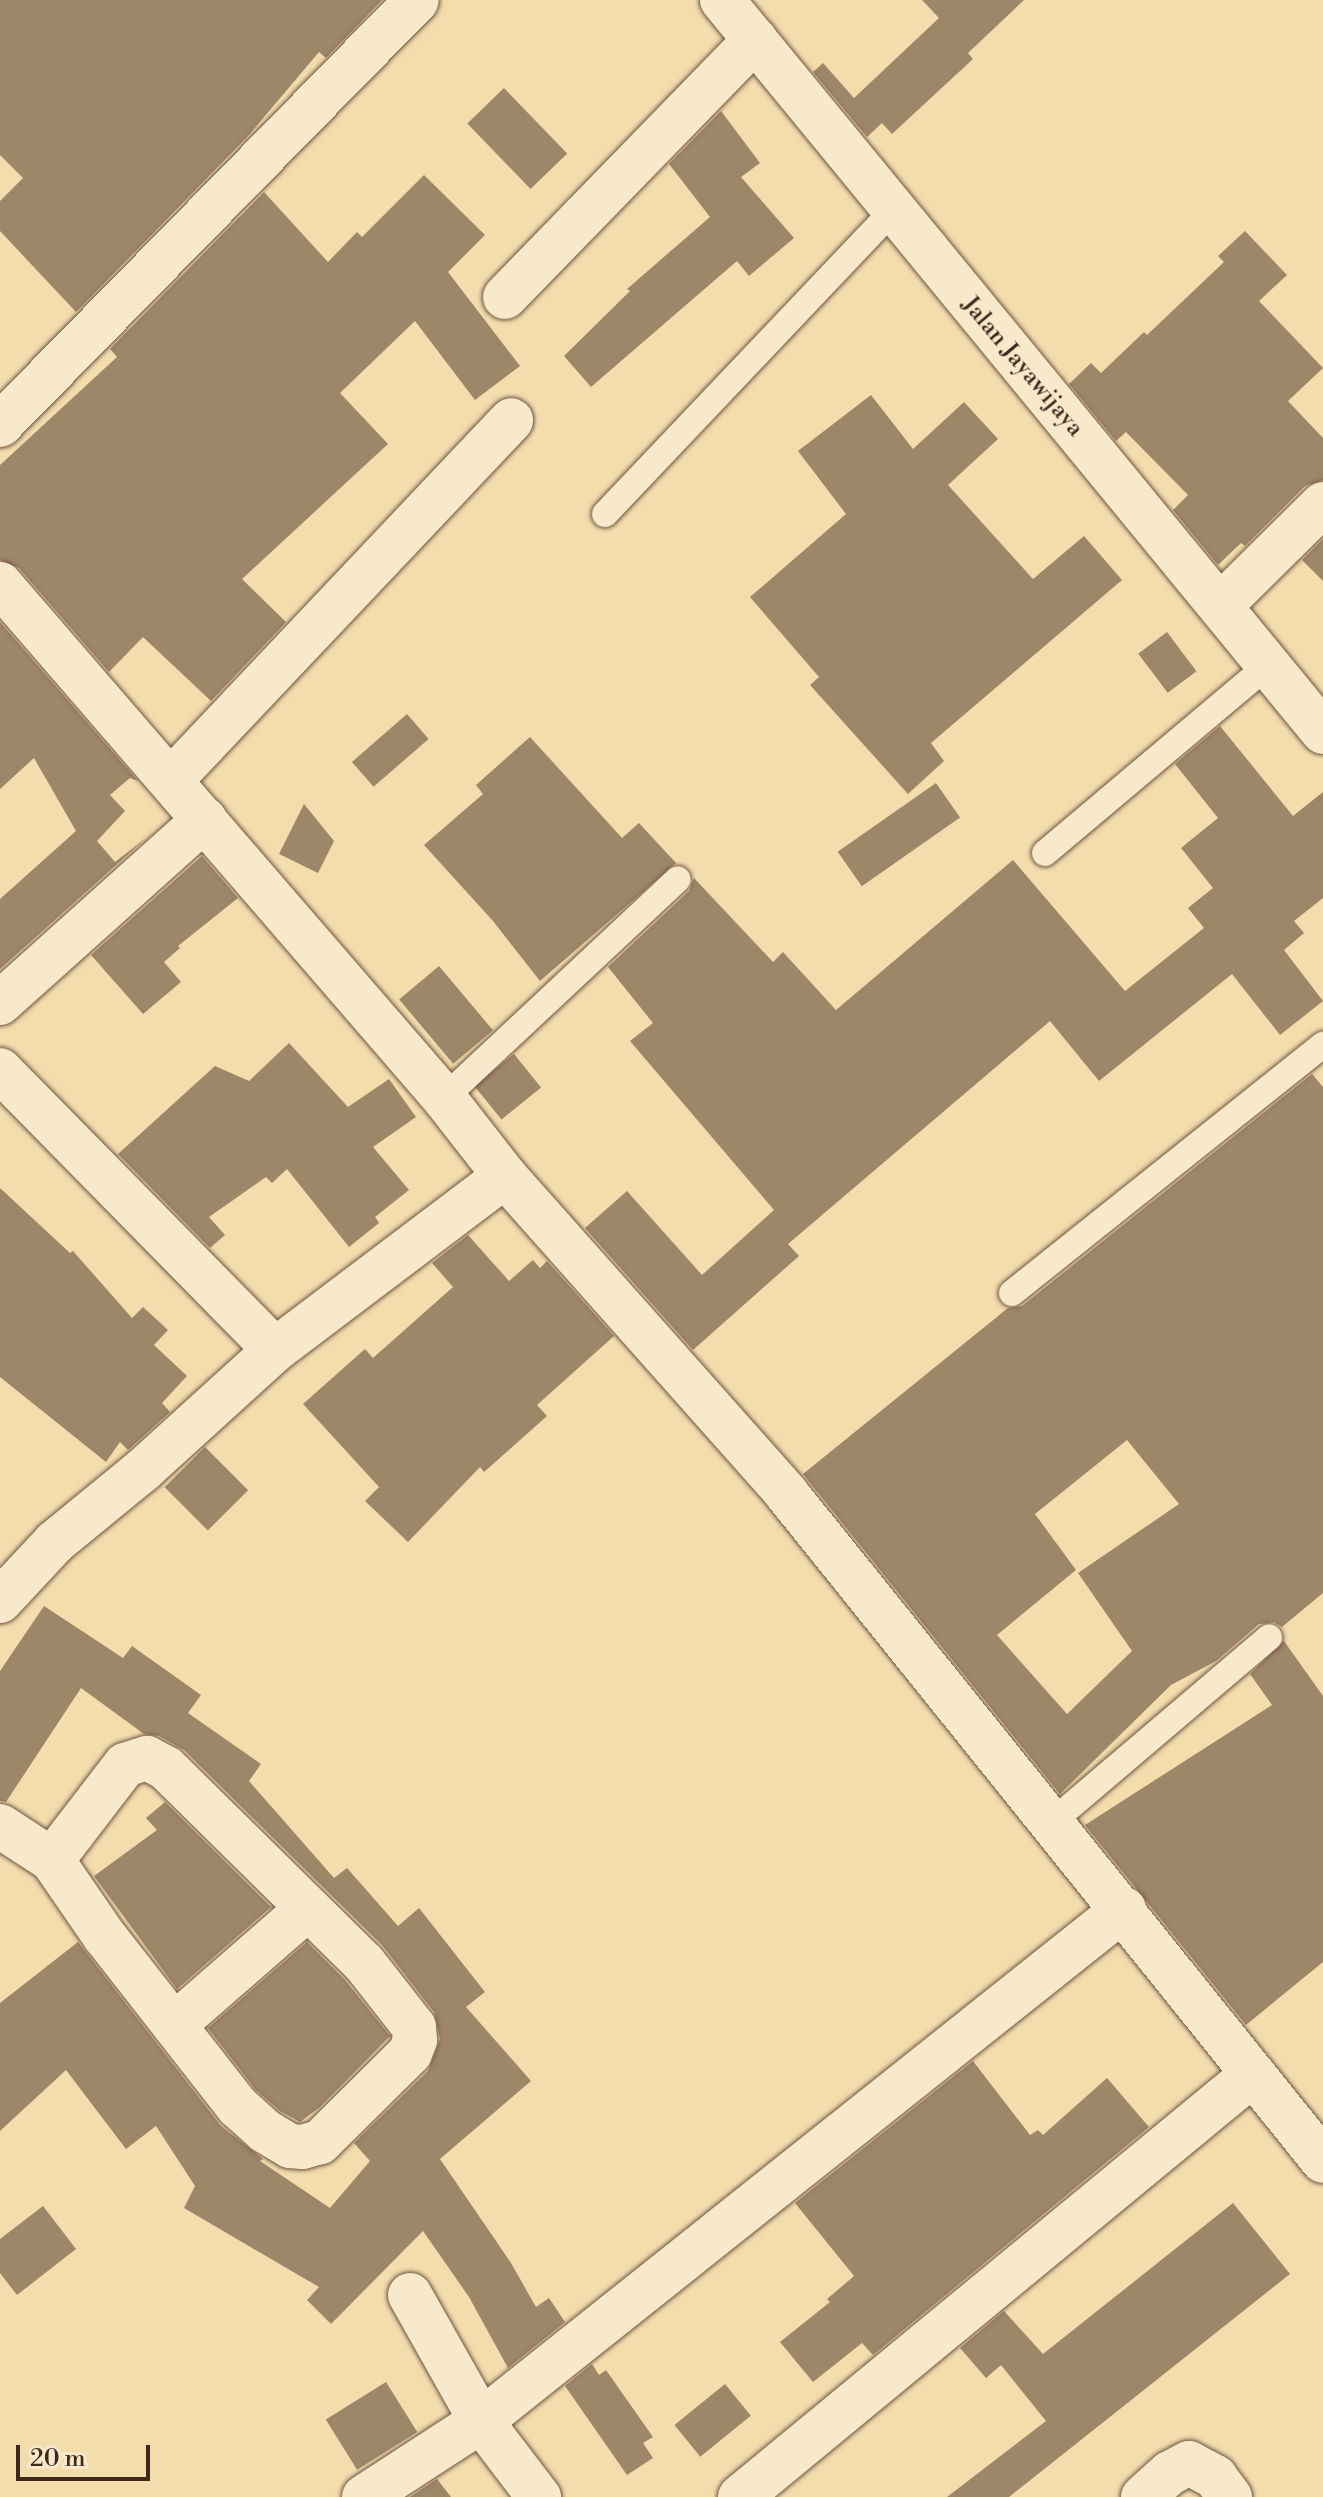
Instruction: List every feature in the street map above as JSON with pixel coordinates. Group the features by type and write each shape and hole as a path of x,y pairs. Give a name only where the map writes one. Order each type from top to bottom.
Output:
{"street":[{"path":"0,425 417,0"},
{"name":"Jalan Jayawijaya","path":"722,0 1323,732"},
{"path":"505,297 755,40"},
{"path":"171,780 511,420"},
{"path":"1220,606 1323,504"},
{"path":"0,584 444,1098 505,1176 786,1493 1124,1909 1323,2161"},
{"path":"0,1003 205,819"},
{"path":"0,1070 275,1350"},
{"path":"0,1601 55,1542 143,1470 275,1350 505,1176"},
{"path":"0,1826 52,1860 238,2107 265,2131 290,2146 303,2147 320,2142 410,2053 415,2040 414,2027 364,1963 174,1776 147,1758 125,1765 108,1783 52,1860"},
{"path":"174,2025 307,1909"},
{"path":"364,2497 481,2421 1124,1909"},
{"path":"740,2497 1253,2074"},
{"path":"410,2295 481,2421 539,2497"},
{"path":"1143,2497 1170,2473 1189,2463 1215,2477 1230,2497"}],"lane":[{"path":"605,514 894,209"},
{"path":"1045,853 1268,665"},
{"path":"444,1098 678,879"},
{"path":"1012,1293 1323,1045"},
{"path":"1052,1822 1269,1637"}],"building":[{"path":"0,0 382,0 326,58 319,52 249,135 76,312 0,231 0,201 23,178 0,155"},
{"path":"922,0 1024,0 968,53 973,59 892,134 882,123 867,137 813,72 823,63 854,98 939,18"},
{"path":"504,88 567,153 531,189 467,123"},
{"path":"721,111 760,163 741,177 794,238 749,276 737,261 591,387 564,356 630,291 627,289 710,217 669,164"},
{"path":"424,175 485,235 448,272 520,366 475,400 415,321 340,393 388,444 242,579 286,622 211,701 143,637 109,672 19,568 0,560 0,465 117,357 110,349 264,192 328,262 357,232 362,237"},
{"path":"1245,231 1287,275 1259,301 1323,368 1288,401 1323,438 1323,480 1305,486 1245,546 1241,543 1218,565 1173,510 1188,495 1126,432 1116,441 1069,384 1091,363 1101,373 1144,332 1147,335 1224,262 1218,256"},
{"path":"871,395 913,449 964,402 998,439 948,485 1033,579 1084,536 1122,580 931,743 944,761 908,794 810,685 819,677 750,597 846,514 798,451"},
{"path":"1323,539 1323,581 1302,560"},
{"path":"0,622 138,781 130,778 110,795 125,811 97,841 115,862 145,839 0,969 0,899 76,831 34,758 0,789"},
{"path":"1167,632 1196,671 1168,693 1138,654"},
{"path":"407,714 429,739 374,787 352,762"},
{"path":"1220,726 1293,816 1323,792 1323,898 1294,921 1304,933 1284,950 1323,1001 1280,1035 1232,974 1099,1081 1050,1021 788,1244 799,1256 693,1350 585,1228 627,1191 702,1275 774,1210 630,1041 653,1023 608,967 689,891 694,878 773,962 783,952 836,1010 1013,860 1125,991 1204,928 1188,908 1213,888 1181,848 1218,818 1175,764"},
{"path":"530,737 622,838 639,823 676,863 540,981 493,921 424,845 483,794 476,785"},
{"path":"936,783 960,817 862,886 838,852"},
{"path":"304,804 334,841 318,873 279,854"},
{"path":"202,856 238,898 178,946 180,948 164,962 181,982 143,1014 91,955"},
{"path":"439,966 493,1030 453,1064 399,999"},
{"path":"289,1043 348,1107 389,1079 416,1117 373,1147 409,1190 375,1217 379,1223 349,1247 287,1169 272,1183 266,1177 209,1217 225,1235 210,1248 118,1154 215,1066 249,1081"},
{"path":"514,1054 541,1087 501,1120 474,1086"},
{"path":"1312,1074 1323,1087 1323,1593 1282,1627 1274,1622 1259,1624 1216,1661 1171,1685 1060,1794 803,1474 1008,1308 1022,1306","holes":["1127,1440 1179,1504 1078,1573 1132,1651 1067,1714 997,1635 1076,1570 1035,1514"]},
{"path":"0,1188 70,1253 73,1251 132,1318 143,1307 168,1330 154,1345 187,1376 162,1403 170,1412 128,1450 120,1442 106,1462 0,1377"},
{"path":"468,1235 509,1281 533,1260 540,1268 547,1261 614,1336 537,1405 547,1416 484,1472 480,1467 408,1542 365,1501 379,1487 303,1404 365,1349 373,1358 453,1287 432,1263"},
{"path":"205,1447 248,1490 208,1530 165,1487"},
{"path":"44,1606 123,1658 132,1646 201,1695 188,1713 261,1764 249,1781 334,1878 347,1868 398,1926 419,1908 485,1992 466,2007 531,2081 440,2159 511,2263 536,2307 549,2298 565,2322 508,2368 469,2297 423,2231 331,2324 307,2300 319,2287 184,2208 195,2186 156,2126 126,2149 66,2070 0,2131 0,2003 78,1942 221,2126 263,2159 260,2161 330,2208 370,2161 354,2143 428,2071 440,2039 434,2012 382,1945 184,1750 159,1736 144,1734 81,1688 6,1802 0,1801 0,1671"},
{"path":"1284,1641 1323,1696 1323,1962 1246,2025 1085,1825 1272,1705 1250,1674"},
{"path":"165,1802 271,1907 177,1989 94,1876 157,1830 146,1818"},
{"path":"307,1942 345,1980 390,2036 320,2107 300,2122 280,2111 256,2090 208,2028"},
{"path":"973,2061 1030,2135 1038,2130 1043,2135 1107,2078 1149,2127 873,2355 862,2343 813,2382 780,2342 830,2302 827,2299 854,2276 795,2203"},
{"path":"1233,2203 1290,2274 1009,2497 947,2497 1046,2421 1001,2365 986,2378 960,2348 1004,2311 1043,2354"},
{"path":"43,2206 76,2249 17,2295 0,2273 0,2239"},
{"path":"592,2364 599,2375 606,2370 653,2437 643,2443 653,2458 627,2475 565,2386"},
{"path":"386,2382 417,2432 357,2470 326,2420"},
{"path":"725,2384 751,2416 700,2457 674,2425"},
{"path":"437,2479 451,2497 410,2497"}]}
